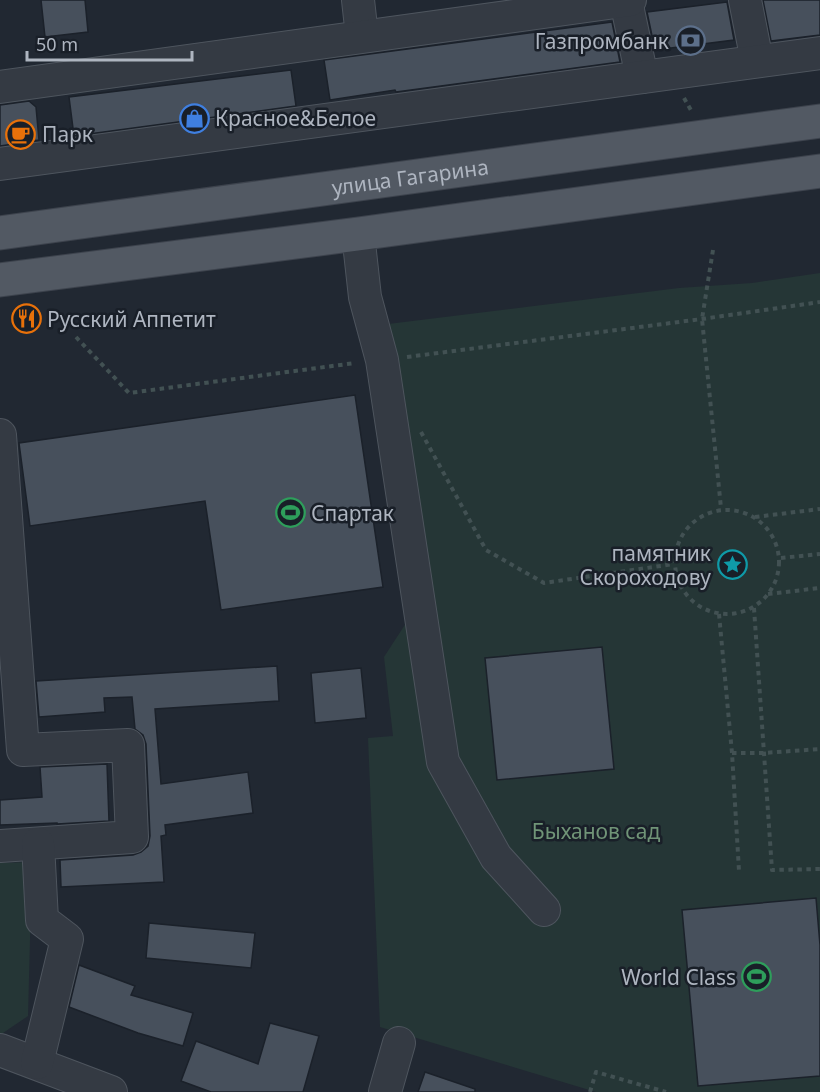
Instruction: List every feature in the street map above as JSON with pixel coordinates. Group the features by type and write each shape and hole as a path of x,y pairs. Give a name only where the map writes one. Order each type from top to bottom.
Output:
{"main road":[{"name":"улица Гагарина","path":"0,233 820,121"},
{"path":"0,280 820,171"}],"street":[{"path":"358,0 362,36"},
{"path":"0,87 628,0 642,77"},
{"path":"745,0 757,62"},
{"path":"0,164 820,53"},
{"path":"357,234 365,297 382,360 443,762 496,857 544,910"},
{"path":"0,435 23,750 128,746 132,837 0,846"},
{"path":"37,1063 67,939 42,920 39,844"},
{"path":"385,1092 399,1043"},
{"path":"0,1050 111,1092"}],"path":[{"path":"713,250 702,319 721,508"},
{"path":"76,337 129,393 820,302"},
{"path":"420,430 486,550 544,583 674,564"},
{"path":"721,508 752,514 771,531 781,558 773,588 754,607 735,614 719,614 693,602 681,588 674,564 679,538 695,519 721,508"},
{"path":"755,517 820,509"},
{"path":"781,558 820,554"},
{"path":"768,594 820,588"},
{"path":"754,607 772,870 820,869"},
{"path":"719,614 732,753 739,872"},
{"path":"732,753 820,749"},
{"path":"590,1092 596,1071 666,1092"}],"green space":[{"name":"Быханов сад","path":"820,273 820,1092 596,1092 380,1027 368,738 393,736 384,657 408,620 380,325 679,288 752,283"},
{"path":"32,862 28,1016 0,1035 0,863"}],"building":[{"path":"41,0 85,0 88,32 45,37"},
{"path":"763,0 820,0 820,35 771,41"},
{"path":"727,2 734,40 655,50 647,12"},
{"path":"612,22 620,62 330,100 324,60"},
{"path":"291,70 296,106 74,136 69,97"},
{"path":"29,101 36,107 39,140 0,146 0,105"},
{"name":"Спартак","path":"355,395 383,587 221,610 205,501 30,526 19,443"},
{"path":"602,647 614,769 497,780 485,658"},
{"path":"277,666 279,701 155,709 161,784 248,772 253,813 165,825 166,835 161,836 164,882 61,887 60,860 133,855 148,846 150,836 146,744 143,735 135,729 132,697 104,698 105,712 39,717 36,681"},
{"path":"361,668 366,718 315,723 311,673"},
{"path":"107,764 109,821 0,825 0,800 42,797 40,767"},
{"path":"816,898 820,945 820,1076 698,1086 682,910"},
{"path":"149,923 255,933 251,968 146,958"},
{"path":"79,965 135,986 131,995 193,1013 183,1046 138,1033 69,1007"},
{"path":"270,1023 319,1036 303,1092 211,1092 181,1081 196,1041 258,1064"},
{"path":"425,1072 475,1089 475,1092 418,1092"}],"place":[{"name":"Газпромбанк","path":"690,41"},
{"name":"Красное&Белое","path":"194,118"},
{"name":"Парк","path":"21,134"},
{"name":"Русский Аппетит","path":"26,319"},
{"name":"Спартак","path":"290,513"},
{"name":"памятник Скороходову","path":"732,565"},
{"name":"World Class","path":"757,977"}]}
